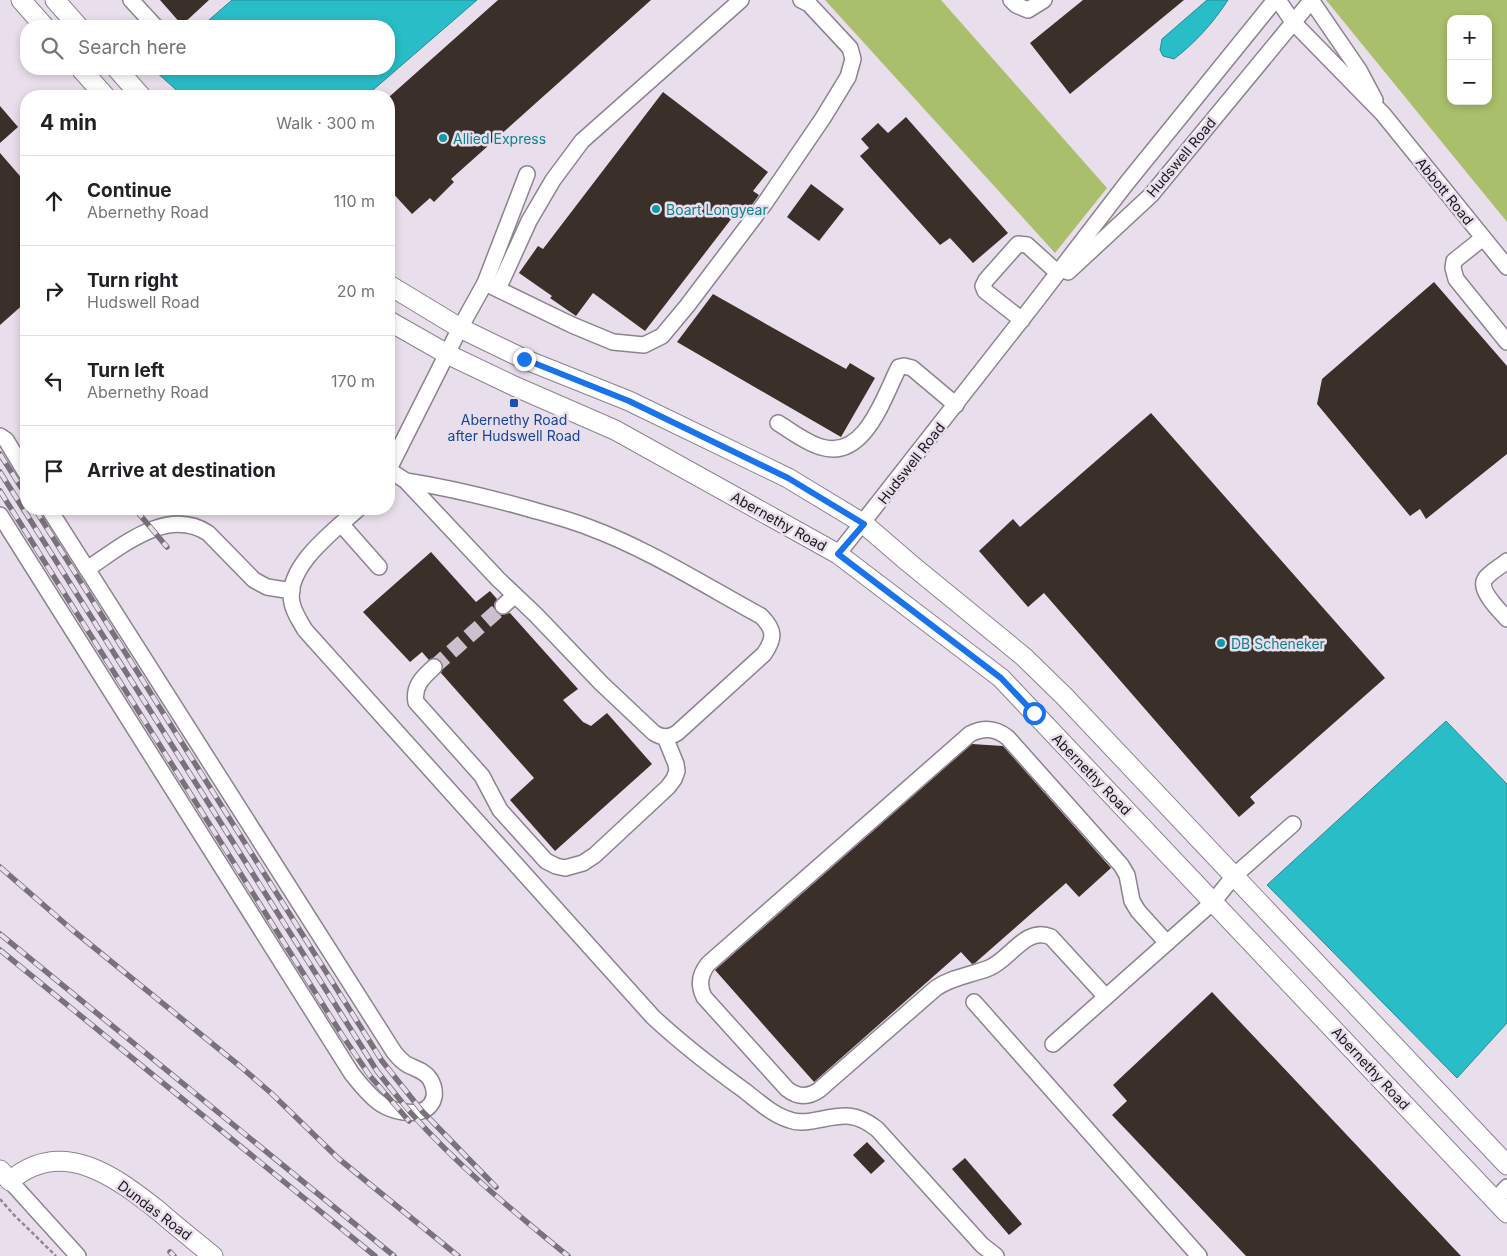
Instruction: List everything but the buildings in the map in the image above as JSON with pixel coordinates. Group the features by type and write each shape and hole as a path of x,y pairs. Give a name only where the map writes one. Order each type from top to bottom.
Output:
{"main road":[{"path":"21,0 39,20"},
{"path":"54,0 72,20"},
{"path":"86,75 100,90"},
{"path":"123,75 136,90"},
{"path":"395,289 460,328 524,359 629,401 788,478 864,524 1024,657 1064,696 1507,1165"},
{"name":"Abernethy Road","path":"395,324 447,354 514,386 615,430 838,554 1001,678 1214,902 1503,1200"},
{"name":"Dundas Road","path":"5,1175 47,1162 69,1161 95,1168 131,1189 214,1256"}],"street":[{"path":"131,0 149,20"},
{"path":"395,458 460,328 492,286 552,180 582,141 741,0"},
{"path":"492,286 572,326 613,342 644,345 662,336 681,314 765,203 823,118 848,77 854,59 850,48 809,4 802,0"},
{"path":"1011,0 1016,5 1028,10 1035,8 1044,0"},
{"name":"Abbott Road","path":"1276,0 1293,22 1383,114 1507,267"},
{"name":"Hudswell Road","path":"838,554 864,524 1126,184 1276,0"},
{"name":"Abbott Road","path":"1311,0 1359,70 1383,114"},
{"name":"Hudswell Road","path":"1037,300 1151,195 1311,0"},
{"path":"492,286 527,174"},
{"path":"1483,238 1454,260 1452,268 1456,279 1507,342"},
{"path":"1022,320 985,291 982,286 986,280 1018,244 1023,243 1058,273"},
{"path":"778,423 822,448 836,449 851,445 863,435 874,420 899,367 904,366 912,368 956,405"},
{"path":"0,436 6,440 20,462"},
{"path":"395,474 406,481 498,580 660,737 672,736 677,733 764,654 769,646 772,638 771,630 768,623 761,616 660,560 587,527 479,495 406,481"},
{"path":"0,514 352,1074 362,1087 385,1106 400,1111 422,1112 432,1104 435,1095 429,1076 406,1064 394,1052 53,515"},
{"path":"352,515 306,557 299,568 291,601 305,630 673,1036 699,1058 772,1111 788,1120 803,1122 854,1116 870,1124 877,1129 982,1245 996,1256"},
{"path":"342,524 379,567"},
{"path":"87,569 152,529 171,525 192,526 208,533 254,580 267,587 292,591"},
{"path":"1506,615 1484,591 1483,584 1486,578 1507,561"},
{"path":"503,606 515,595"},
{"path":"434,667 420,680 416,688 416,702 482,776 500,810 540,854 556,866 565,868 583,863 595,855 668,787 677,771 665,737"},
{"path":"1106,997 1051,937 1044,934 1032,935 995,965 950,980 936,988 820,1090 814,1094 799,1096 787,1089 704,997 700,985 701,977 708,964 970,734 986,729 995,730 1008,738 1121,865 1127,875 1132,901 1167,944"},
{"path":"1053,1044 1214,902 1234,876 1293,824"},
{"path":"974,1002 1199,1256"},
{"name":"Dundas Road","path":"5,1175 78,1256"}],"path":[{"path":"0,1199 56,1256"}],"green space":[{"path":"825,0 941,0 1107,188 1055,253"},
{"path":"1326,0 1507,0 1507,222"}],"water":[{"path":"232,0 477,0 395,71 395,20 209,20"},
{"path":"1207,0 1228,0 1204,32 1182,53 1174,59 1163,56 1160,50 1162,39"},
{"path":"160,75 390,75 373,90 176,90"},
{"path":"1446,721 1507,784 1507,1023 1457,1078 1267,885"}],"tunnel":[{"path":"434,667 503,606"}],"railway":[{"path":"0,454 20,486"},
{"path":"0,472 20,504"},
{"path":"0,491 342,1035 370,1076 409,1121"},
{"path":"27,515 377,1071 429,1133 467,1170 568,1256"},
{"path":"39,515 382,1061 422,1111 496,1187"},
{"path":"140,515 167,547"},
{"path":"0,867 70,928 241,1067 271,1093 339,1159 458,1256"},
{"path":"0,934 394,1256"},
{"path":"0,950 375,1256"},
{"path":"170,1252 174,1256"}],"place":[{"name":"Allied Express","path":"443,138"},
{"name":"Boart Longyear","path":"656,209"},
{"name":"Abernethy Road after Hudswell Road","path":"514,403"},
{"name":"DB Scheneker","path":"1221,643"}],"route":[{"path":"524,359 629,401 788,478 864,524 838,554 1001,678 1034,713"}]}
